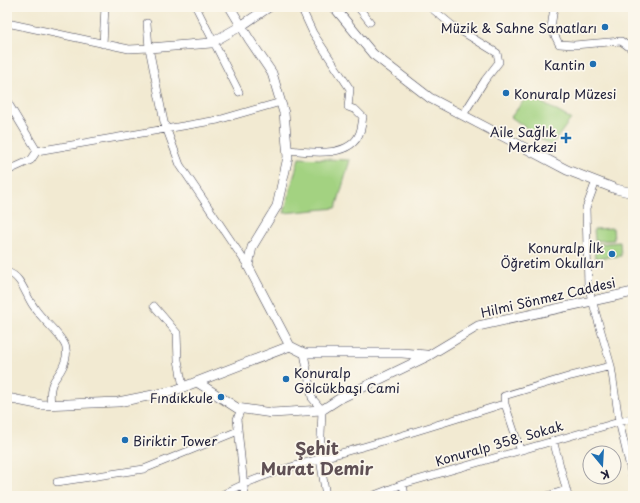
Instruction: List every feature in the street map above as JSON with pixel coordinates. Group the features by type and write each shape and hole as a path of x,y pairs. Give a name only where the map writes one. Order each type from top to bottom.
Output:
{"street":[{"path":"103,44 105,7"},
{"path":"196,7 239,92"},
{"path":"230,7 272,73 284,113 288,150 288,157 277,206 252,247 248,266"},
{"path":"7,23 129,49 149,48 214,41 241,26 269,7"},
{"path":"288,150 329,153 351,145 360,133 363,117 356,110 348,107 350,89 312,33 301,7"},
{"path":"334,7 373,54 430,98 568,170 596,181 633,191"},
{"path":"359,7 370,22"},
{"path":"430,7 453,26 497,53 499,62 485,80 464,115"},
{"path":"554,7 551,28 559,44 574,45 621,41 633,50"},
{"path":"148,24 149,48 166,129 180,166 248,266 290,346 304,353 402,353 428,356"},
{"path":"7,101 37,152"},
{"path":"7,171 31,160 37,152 218,120 281,102"},
{"path":"596,181 586,208 588,286 611,366 619,421 633,480"},
{"path":"7,272 16,276 34,307 65,345 67,356 61,370 52,382 49,392 51,404"},
{"name":"Hilmi Sönmez Caddesi","path":"198,382 213,394 241,409 272,414 322,410 369,383 428,356 478,326 633,292"},
{"path":"154,306 177,333 178,360 183,387"},
{"path":"7,398 42,404 118,402 173,391 290,346"},
{"path":"304,353 312,398 322,410 320,459 326,496"},
{"path":"520,449 505,404 504,396 611,366"},
{"path":"220,496 244,483 320,459 421,431 505,404"},
{"path":"241,409 237,419 246,496"},
{"name":"Konuralp 358. Sokak","path":"372,496 403,484 520,449 633,418"},
{"path":"57,482 144,469 238,431"},
{"path":"547,496 567,493 553,440"},
{"path":"403,484 405,496"},
{"path":"628,496 633,494"}],"green space":[{"path":"528,95 571,119 551,146 511,117"},
{"path":"299,158 350,160 336,208 284,213"},
{"path":"613,228 614,240 595,241 594,229"},
{"path":"620,242 621,256 595,258 594,244"}],"place":[{"name":"Müzik & Sahne Sanatları","path":"605,27"},
{"name":"Kantin","path":"593,64"},
{"name":"Konuralp Müzesi","path":"506,93"},
{"name":"Aile Sağlık Merkezi","path":"566,138"},
{"name":"Konuralp İlk Öğretim Okulları","path":"612,254"},
{"name":"Konuralp Gölcükbaşı Cami","path":"286,379"},
{"name":"Fındıkkule","path":"221,397"},
{"name":"Biriktir Tower","path":"125,440"}],"district":[{"name":"Şehit Murat Demir","path":"317,458"}]}
